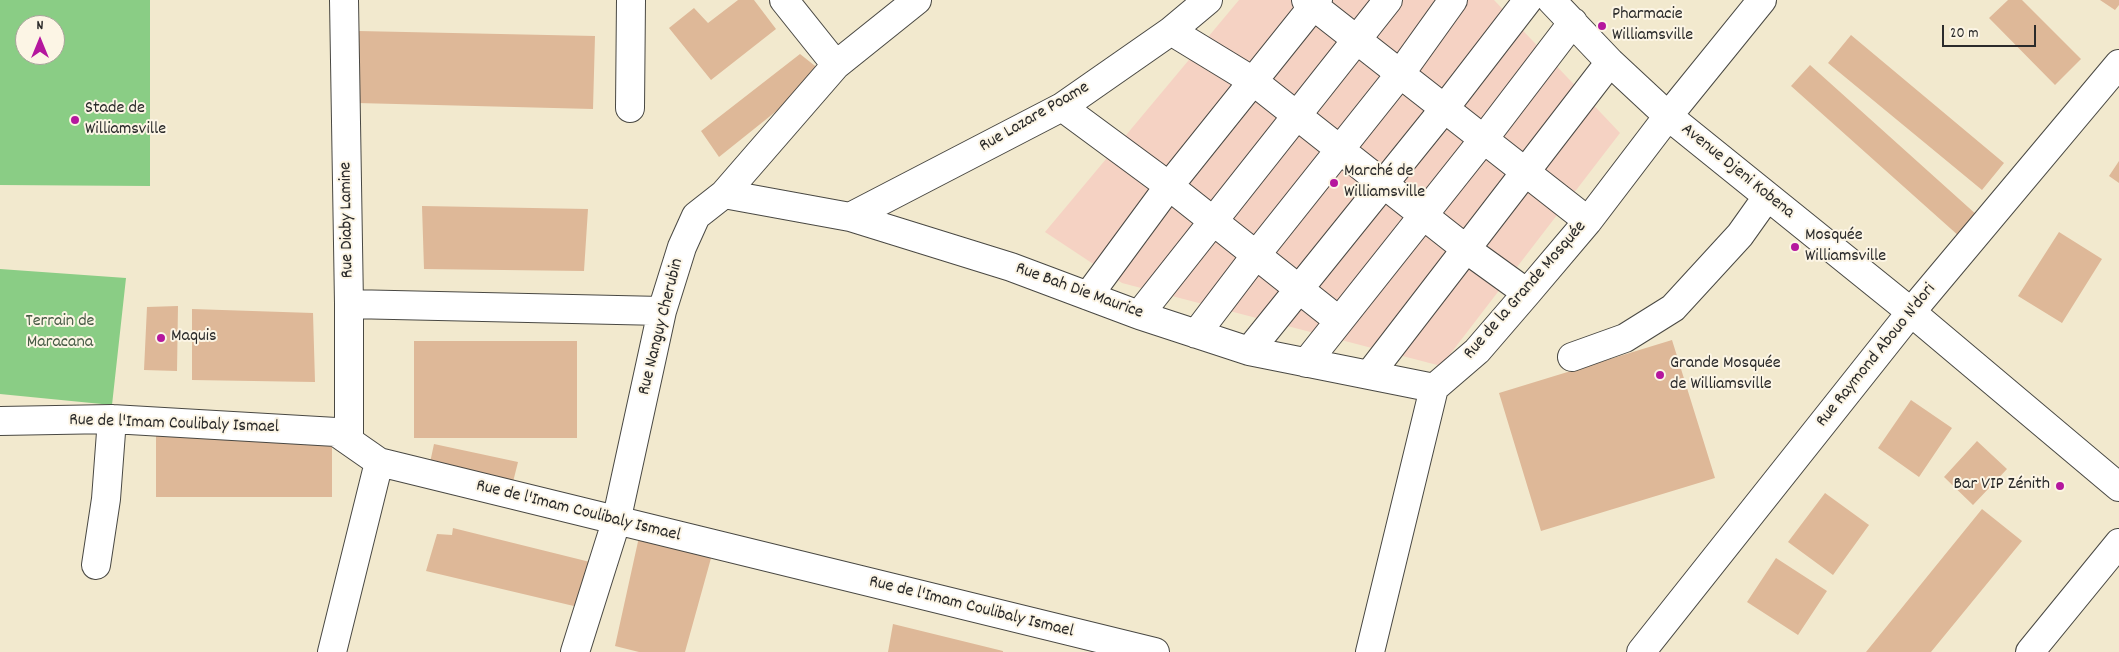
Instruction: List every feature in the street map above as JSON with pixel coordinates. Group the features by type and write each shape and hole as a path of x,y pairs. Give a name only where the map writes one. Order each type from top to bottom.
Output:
{"street":[{"name":"Rue Diaby Lamine","path":"344,0 349,304 349,441"},
{"path":"630,108 631,0"},
{"path":"784,0 836,65"},
{"name":"Rue Nanguy Cherubin","path":"575,652 616,522 662,311 682,247 696,216 724,194 836,65 917,0"},
{"name":"Rue Lazare Poame","path":"850,217 1062,107 1171,31 1208,0"},
{"path":"1139,315 1388,0"},
{"path":"1196,334 1256,255 1400,74 1453,0"},
{"path":"1249,351 1444,109 1528,0"},
{"name":"Avenue Djeni Kobena","path":"1551,0 1610,62 1668,116 1911,312 2119,487"},
{"name":"Rue de la Grande Mosquée","path":"1434,388 1477,351 1588,221 1668,116 1762,0"},
{"path":"1088,296 1169,186 1253,81 1312,2 1483,140 1588,221"},
{"path":"1306,362 1483,140 1572,22"},
{"path":"1171,31 1253,81 1466,249 1527,293"},
{"path":"1369,375 1526,174 1610,62"},
{"name":"Rue Raymond Abouo N'dori","path":"1641,652 1911,312 2119,64"},
{"path":"1062,107 1169,186 1338,320"},
{"name":"Rue Bah Die Maurice","path":"724,194 850,217 1011,267 1139,315 1249,351 1434,388"},
{"path":"1572,357 1625,338 1673,308 1740,235 1768,197"},
{"path":"349,304 662,311"},
{"path":"1370,652 1434,388"},
{"path":"96,565 106,499 112,419"},
{"name":"Rue de l'Imam Coulibaly Ismael","path":"0,421 112,419 336,432 379,462 616,522 1155,652"},
{"path":"332,652 379,462"},
{"path":"2030,652 2119,543"}],"shaded area":[{"name":"Marché de Williamsville","path":"1239,0 1494,0 1620,133 1441,366 1122,283 1045,232"}],"green space":[{"name":"Stade de Williamsville","path":"0,0 150,0 150,186 0,185"},
{"name":"Terrain de Maracana","path":"0,269 126,278 112,405 0,394"}],"building":[{"path":"738,0 754,0 776,29 711,80 669,28 694,8 708,23"},
{"path":"2008,0 2022,0 2081,59 2055,85 1989,18"},
{"path":"2100,0 2119,0 2119,5 2115,10"},
{"path":"358,31 595,36 593,109 357,103"},
{"path":"1851,35 2004,163 1982,190 1828,63"},
{"path":"800,54 824,73 719,157 701,131"},
{"path":"1810,65 1978,216 1960,237 1791,86"},
{"path":"2119,161 2119,183 2109,176"},
{"path":"422,206 588,209 584,271 424,269"},
{"path":"2059,232 2102,259 2062,323 2018,296"},
{"name":"Maquis","path":"178,306 177,371 144,370 147,307"},
{"path":"192,309 313,313 315,382 192,380"},
{"name":"Grande Mosquée de Williamsville","path":"1672,340 1715,478 1541,531 1499,393"},
{"path":"414,341 577,341 577,438 414,438"},
{"path":"1911,400 1952,428 1919,477 1878,448"},
{"path":"156,435 332,435 332,497 156,497"},
{"path":"1977,441 2007,469 1973,505 1944,477"},
{"path":"434,444 518,462 511,490 428,472"},
{"path":"1825,493 1869,525 1833,575 1788,542"},
{"path":"1982,509 2022,541 1931,652 1866,652"},
{"path":"453,528 590,562 578,607 426,571 437,534 452,535"},
{"path":"639,537 713,551 685,652 639,652 615,646"},
{"path":"1776,558 1827,591 1798,635 1747,602"},
{"path":"893,624 1003,651 1003,652 888,652"}],"place":[{"name":"Pharmacie Williamsville","path":"1602,26"},
{"name":"Stade de Williamsville","path":"75,120"},
{"name":"Marché de Williamsville","path":"1334,183"},
{"name":"Mosquée Williamsville","path":"1795,247"},
{"name":"Maquis","path":"161,338"},
{"name":"Grande Mosquée de Williamsville","path":"1660,375"},
{"name":"Bar VIP Zénith","path":"2060,486"}]}
